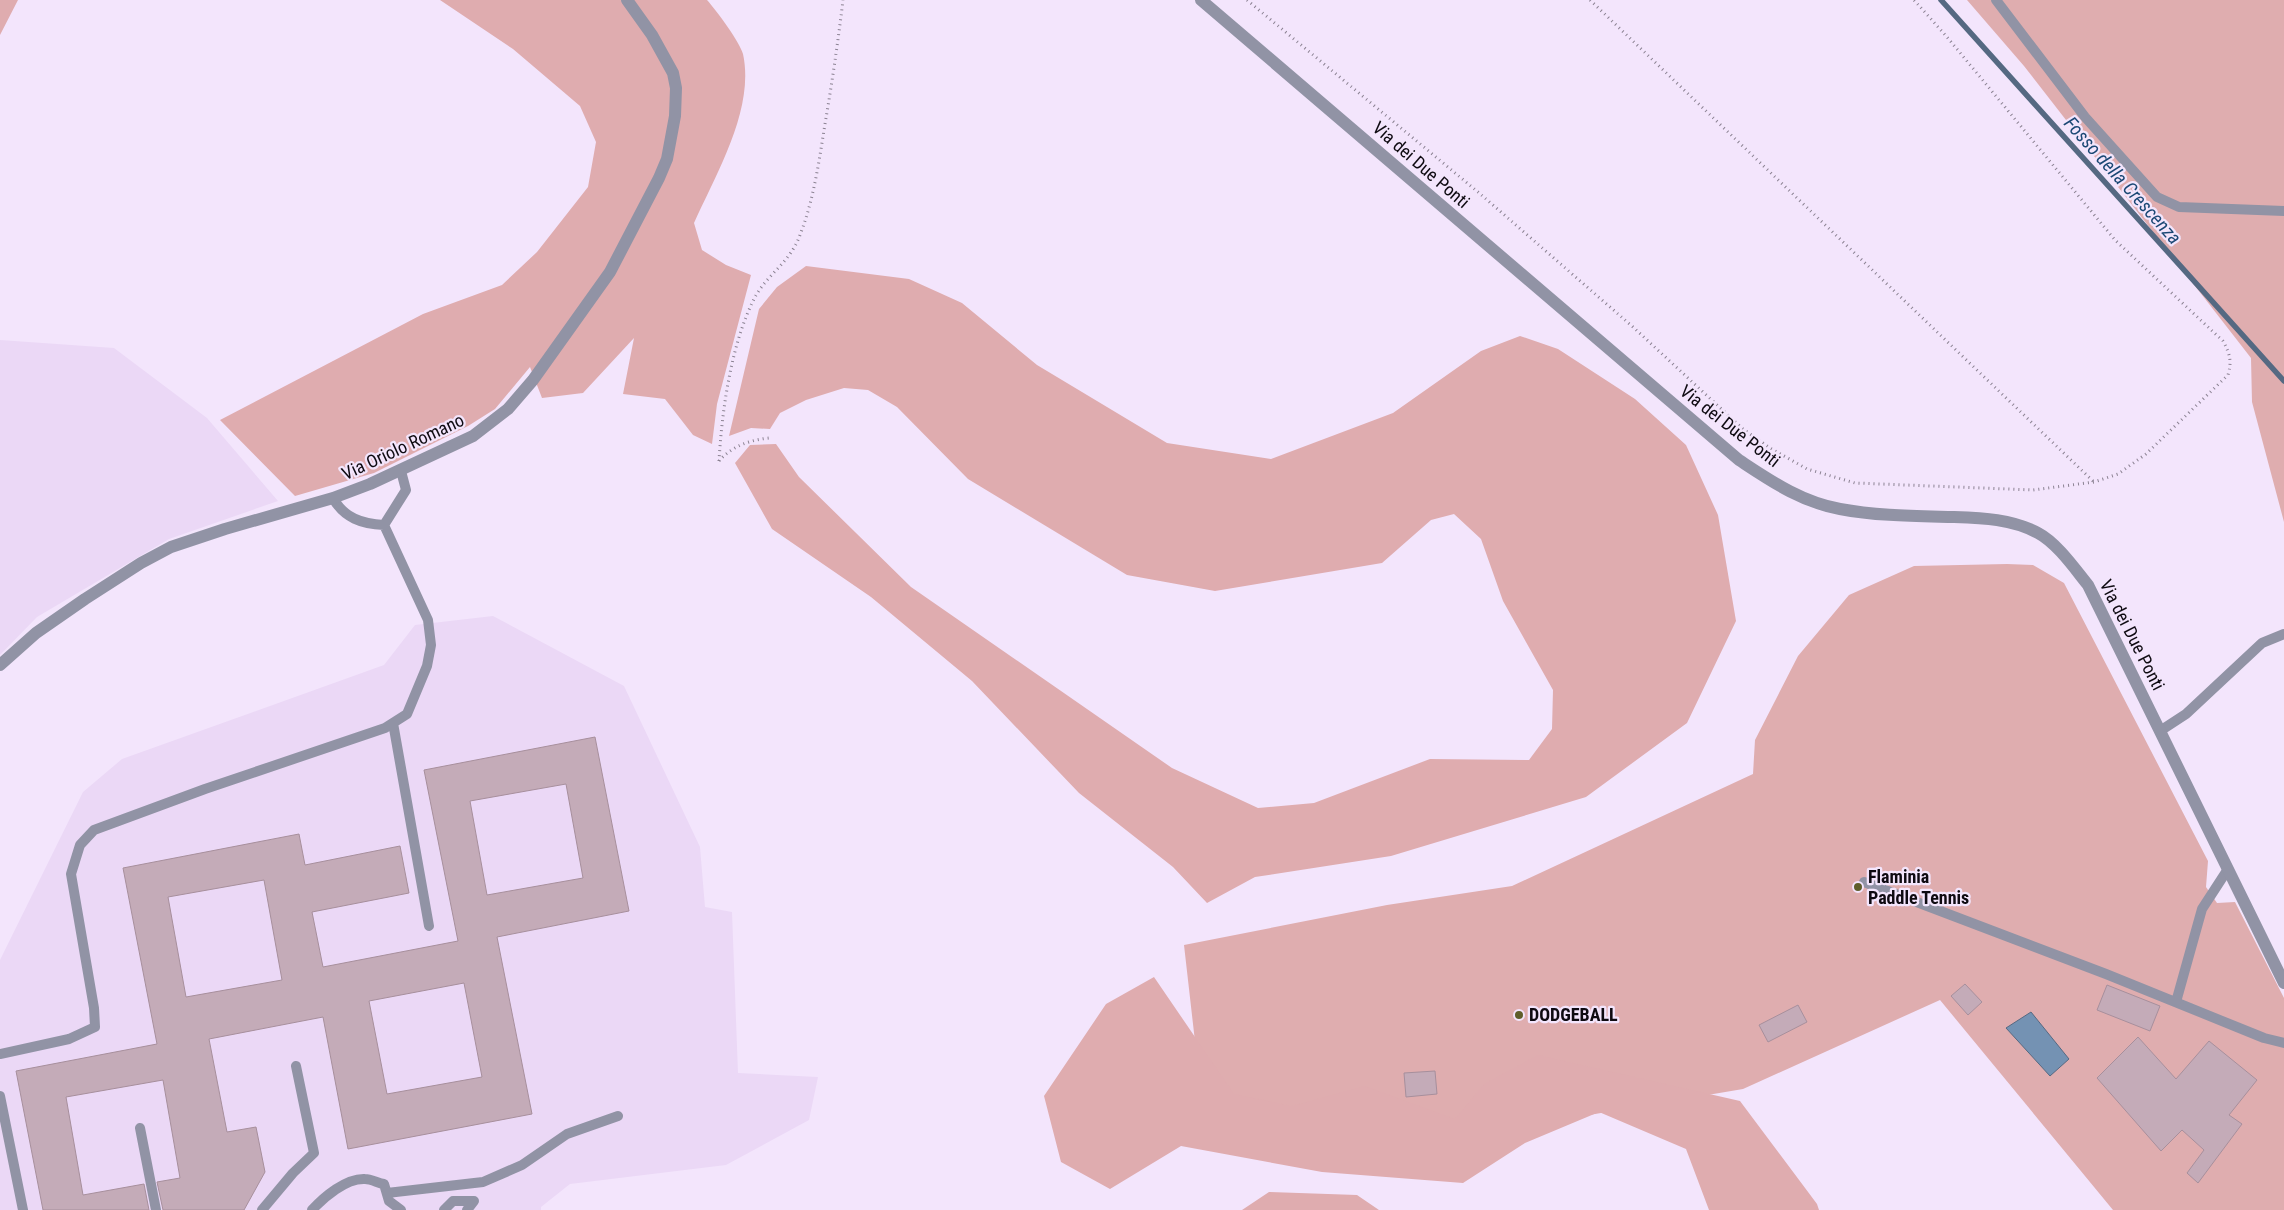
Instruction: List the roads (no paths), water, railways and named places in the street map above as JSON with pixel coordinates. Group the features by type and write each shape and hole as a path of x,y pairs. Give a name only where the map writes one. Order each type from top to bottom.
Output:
{"street":[{"name":"Via Oriolo Romano","path":"0,665 36,633 85,598 141,563 171,548 225,529 333,498 401,472 473,436 508,409 533,380 610,272 659,178 672,138 676,88 673,73 666,59 627,0"},
{"name":"Via dei Due Ponti","path":"1201,0 1731,454 1786,491 1812,502 1841,509 1878,514 1982,517 2008,522 2040,534 2063,555 2088,585 2284,983"}],"lane":[{"path":"1996,0 2085,118 2158,197 2179,207 2284,211"},
{"path":"384,525 406,490 401,472"},
{"path":"333,498 339,510 353,518 367,524 384,525"},
{"path":"0,1054 69,1039 95,1027 94,1008 71,874 80,845 94,830 187,795 385,728 407,714 426,666 431,645 428,620 384,525"},
{"path":"2160,731 2186,714 2262,643 2284,634"},
{"path":"393,723 428,926"},
{"path":"2176,1002 2202,909 2228,869"},
{"path":"1864,882 2106,974 2264,1038 2284,1043"},
{"path":"262,1210 314,1153 296,1066"},
{"path":"0,1096 23,1210"},
{"path":"388,1201 484,1182 522,1165 568,1134 618,1116"},
{"path":"140,1128 156,1210"},
{"path":"312,1210 321,1200 340,1186 364,1179 384,1184 388,1201 401,1210"},
{"path":"444,1210 453,1201 474,1201 467,1210"}],"water":[{"path":"2031,1012 2069,1059 2050,1076 2006,1028"}],"waterway":[{"name":"Fosso della Crescenza","path":"1941,0 2284,381"}],"place":[{"name":"Flaminia Paddle Tennis","path":"1858,887"},
{"name":"DODGEBALL","path":"1519,1015"}]}
